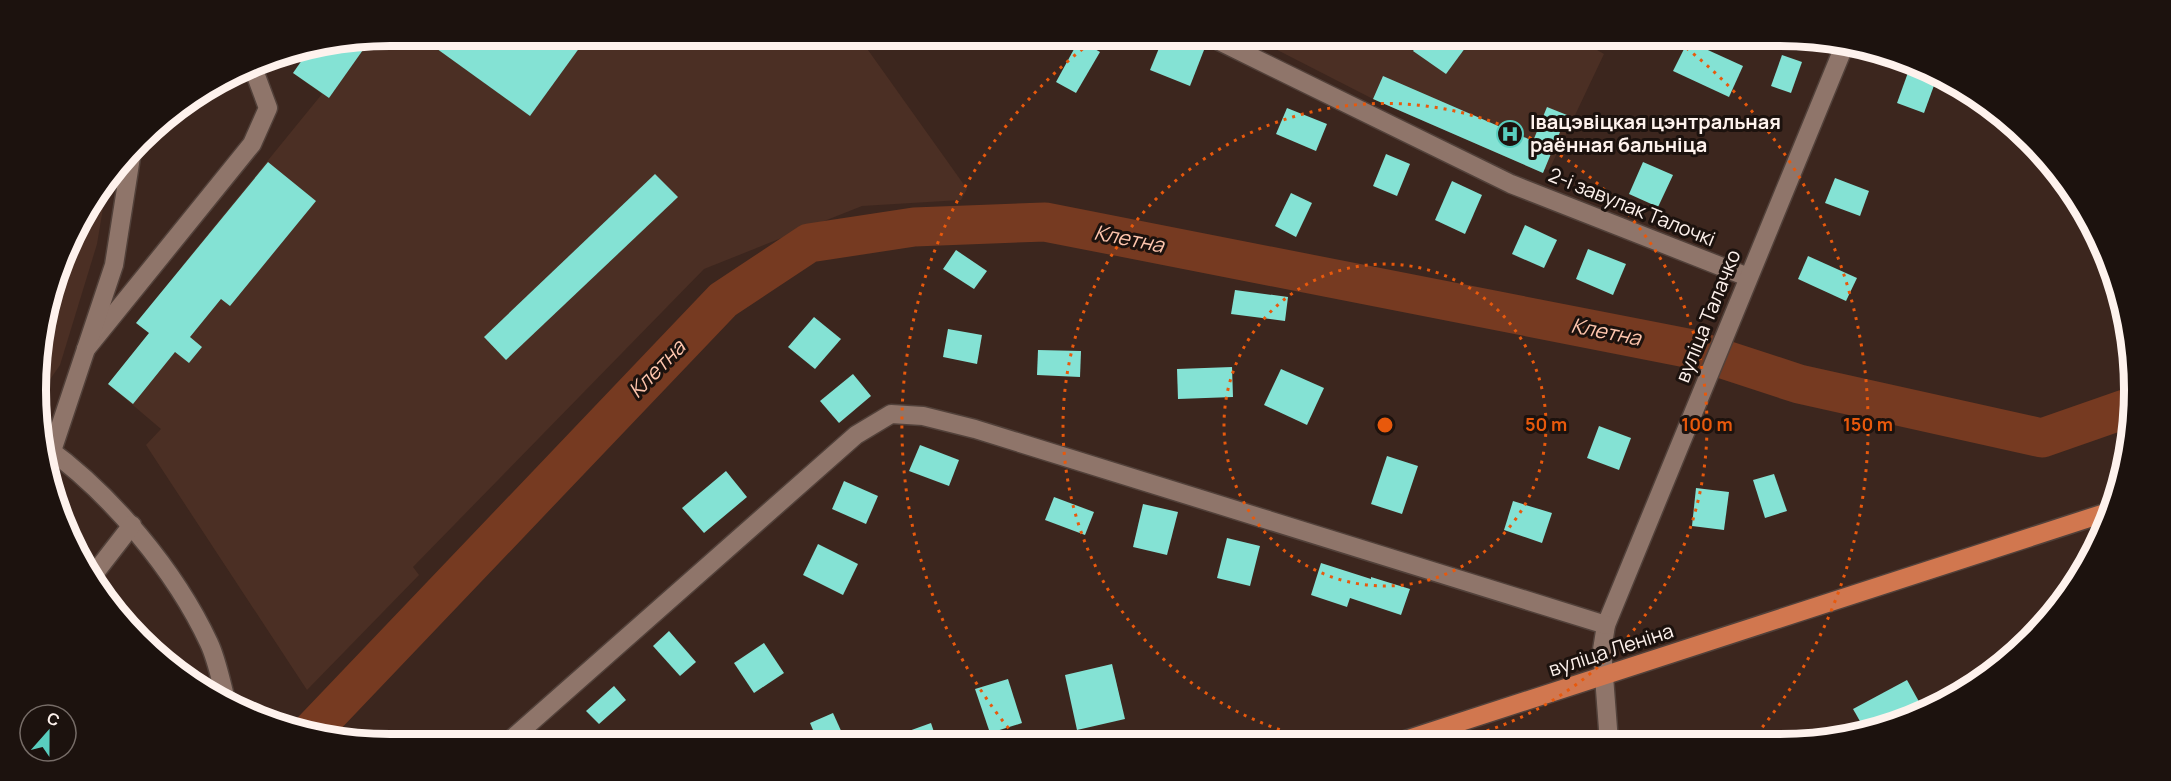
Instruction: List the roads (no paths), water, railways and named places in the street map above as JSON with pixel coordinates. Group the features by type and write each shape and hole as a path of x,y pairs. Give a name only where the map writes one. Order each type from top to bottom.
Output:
{"main road":[{"name":"вуліца Леніна","path":"1424,734 2101,514"}],"street":[{"name":"2-і завулак Талочкі","path":"1229,46 1512,184 1748,277"},
{"name":"вуліца Талачко","path":"1608,734 1602,650 1606,625 1842,52"},
{"path":"86,349 252,144 268,108 256,74"},
{"path":"51,445 114,265 129,167"},
{"path":"517,734 856,435 891,414 923,416 975,429 1606,625"},
{"path":"52,452 132,525 172,576 210,644 223,691"},
{"path":"97,570 132,525"}],"waterway":[{"name":"Клетна","path":"316,726 723,300 809,243 914,227 1045,222 1692,349 1799,384 2042,438 2124,409"}],"place":[{"name":"Івацэвіцкая цэнтральная раённая бальніца","path":"1510,134"}]}
